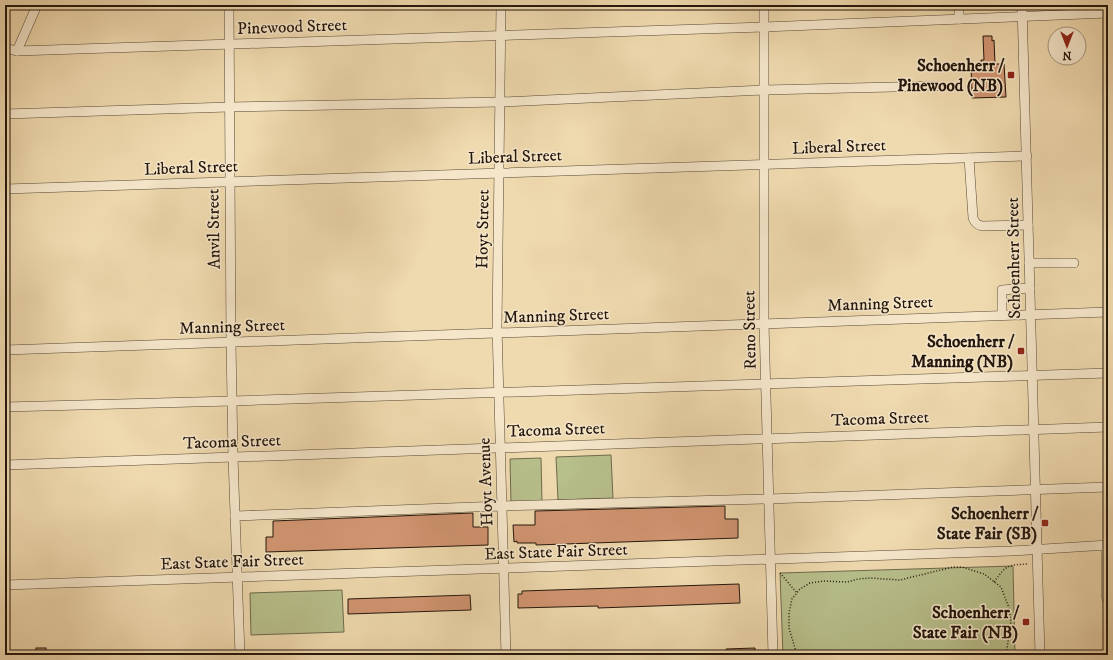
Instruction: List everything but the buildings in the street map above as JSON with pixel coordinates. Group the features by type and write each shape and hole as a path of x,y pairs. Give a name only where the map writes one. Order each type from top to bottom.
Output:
{"street":[{"path":"17,51 37,5"},
{"name":"Anvil Street","path":"229,5 230,342 240,655"},
{"name":"Hoyt Street","path":"497,333 501,5"},
{"name":"Reno Street","path":"764,5 764,324 773,655"},
{"path":"959,5 959,19"},
{"name":"Schoenherr Street","path":"1022,5 1040,655"},
{"name":"Pinewood Street","path":"5,49 17,51 764,27 1108,13"},
{"path":"5,114 229,107 500,102 764,90 936,86"},
{"name":"Liberal Street","path":"5,189 1027,156"},
{"path":"969,158 973,218 975,222 982,226 1028,225"},
{"path":"1029,263 1074,263"},
{"path":"1002,315 1002,290 1030,288"},
{"name":"Manning Street","path":"5,350 1108,312"},
{"name":"Hoyt Avenue","path":"497,333 506,655"},
{"path":"5,407 499,393 1032,374 1108,373"},
{"name":"Tacoma Street","path":"5,465 1108,427"},
{"path":"235,516 1108,487"},
{"path":"1107,545 1106,596 1108,602"},
{"name":"East State Fair Street","path":"5,585 503,569 1037,549 1107,545"}],"path":[{"path":"994,582 1002,570 1009,565 1038,564"},
{"path":"798,655 789,628 792,599 800,589 810,583 847,582 870,578 900,580 953,567 962,567 984,574 1001,587 1009,608 1010,621 1006,655"},
{"path":"780,573 797,593"}],"green space":[{"path":"611,455 613,498 558,500 556,457"},
{"path":"541,458 542,503 511,504 510,459"},
{"path":"1013,566 1015,655 783,655 780,573"},
{"path":"342,590 344,632 251,635 250,593"}],"place":[{"name":"Schoenherr / Pinewood (NB)","path":"1011,75"},
{"name":"Schoenherr / Manning (NB)","path":"1021,351"},
{"name":"Schoenherr / State Fair (SB)","path":"1045,523"},
{"name":"Schoenherr / State Fair (NB)","path":"1026,622"}]}
